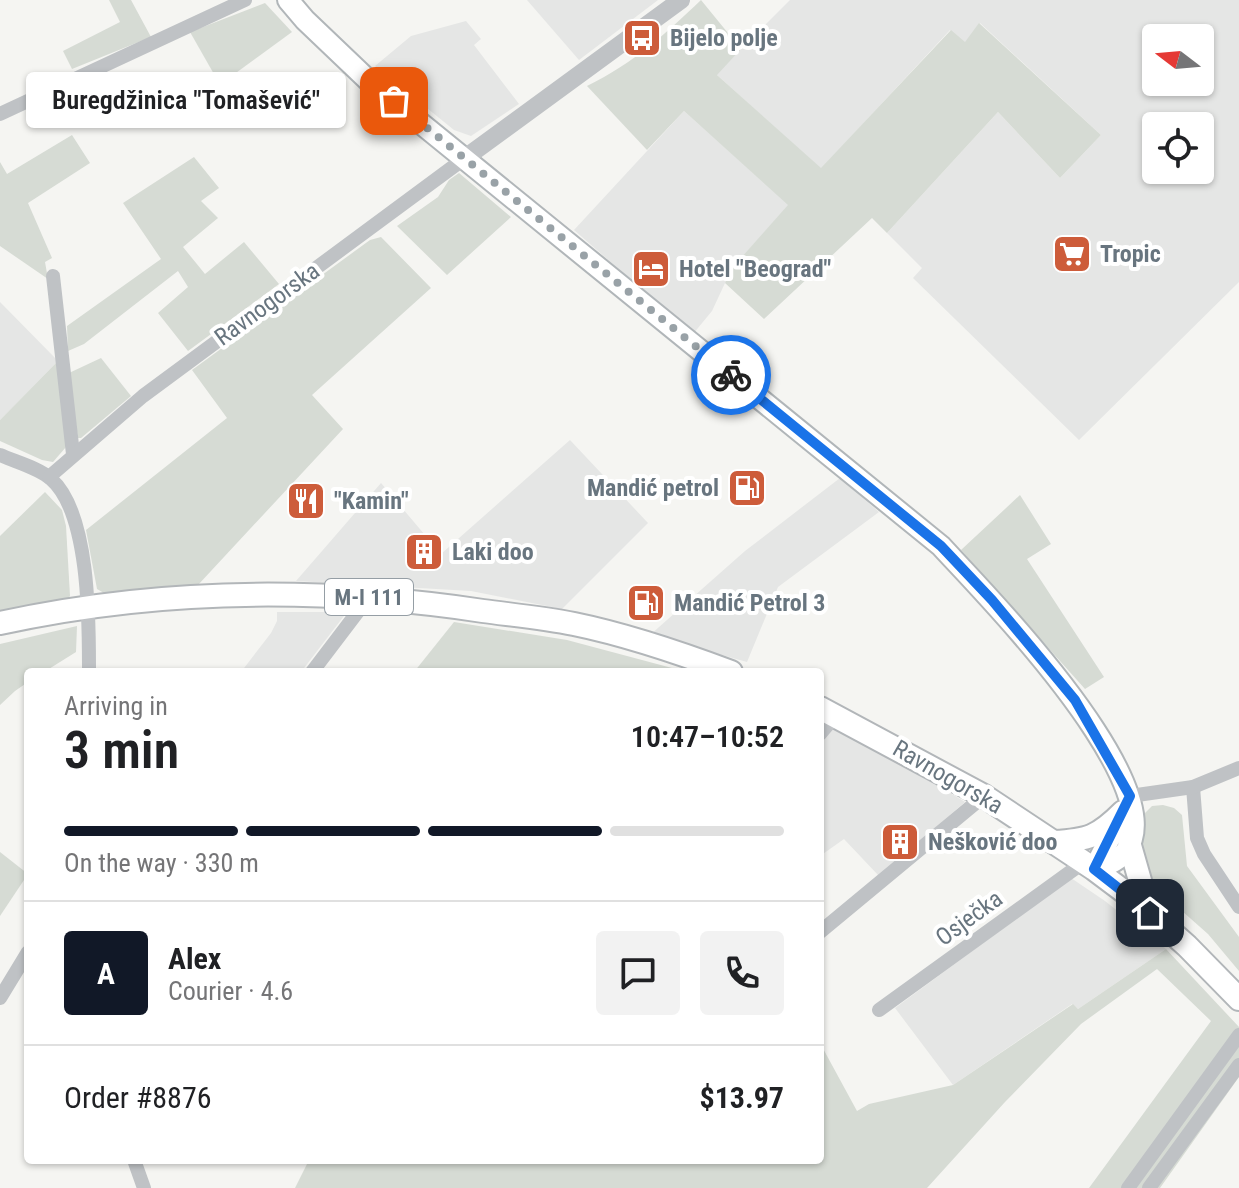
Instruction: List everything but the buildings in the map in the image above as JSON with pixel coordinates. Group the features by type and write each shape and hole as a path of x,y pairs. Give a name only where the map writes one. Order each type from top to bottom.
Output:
{"main road":[{"path":"288,0 370,82 941,546 992,600 1075,700 1134,820 1123,856 1117,861 1089,866"},
{"name":"M-I 111","path":"0,623 88,605 155,599 286,593 369,597 574,624 718,668"},
{"name":"Ravnogorska","path":"828,711 984,796 1089,866 1150,913 1239,999"},
{"path":"1054,842 1090,838 1103,831 1126,804"},
{"path":"1089,866 1126,804"},
{"path":"1129,842 1150,913"}],"street":[{"path":"0,114 245,0"},
{"path":"465,158 681,0"},
{"name":"Ravnogorska","path":"49,477 143,396 465,158"},
{"path":"53,276 73,454"},
{"path":"0,455 49,477 63,493 74,517 88,605 89,668"},
{"path":"315,668 369,597"},
{"path":"1126,804 1193,787 1239,768"},
{"path":"1193,787 1197,838 1239,907"},
{"path":"824,929 984,796"},
{"name":"Osječka","path":"879,1010 1089,866"},
{"path":"0,998 24,959"},
{"path":"1128,1188 1239,1035"},
{"path":"1149,1188 1239,1065"},
{"path":"135,1164 144,1188"}],"shaded area":[{"path":"109,0 131,0 151,37 72,69 63,51 120,22"},
{"path":"527,0 658,0 579,60"},
{"path":"701,0 741,49 717,75 821,168 951,30 965,42 979,23 1101,135 1060,178 998,112 887,233 872,218 764,319 725,283 732,268 788,205 684,111 647,150 587,86 648,48"},
{"path":"790,0 1239,0 1239,282 1079,440 913,278 922,268 887,233 998,112 1060,178 1101,135 980,23 965,43 950,30 821,169 716,74"},
{"path":"265,3 292,32 219,83 190,32"},
{"path":"466,21 481,39 474,45 519,104 471,136 454,130 375,66 411,36"},
{"path":"684,111 789,205 732,268 712,311 693,334 574,230"},
{"path":"72,135 90,163 28,203 52,258 45,262 48,279 0,246 0,162 7,174"},
{"path":"194,157 219,188 201,201 218,218 183,247 205,274 244,242 279,284 188,351 158,313 188,287 178,271 84,344 68,351 67,326 161,259 123,203"},
{"path":"459,173 511,217 447,275 397,226 438,197 449,180"},
{"path":"381,237 431,288 312,395 343,429 198,585 104,593 97,589 86,530 227,418 192,370 370,240"},
{"path":"0,302 58,361 0,420"},
{"path":"101,358 131,396 78,438 69,373"},
{"path":"58,361 66,447 53,462 0,441 0,420"},
{"path":"570,440 648,523 562,609 471,591 296,581 381,483 441,554"},
{"path":"840,478 879,512 778,587 747,662 650,635 745,551"},
{"path":"45,492 62,510 66,526 70,596 66,602 0,613 0,536"},
{"path":"1020,495 1051,544 1027,559 1104,677 1085,689 961,550"},
{"path":"277,612 347,612 304,668 244,668 277,621"},
{"path":"454,622 567,640 672,668 417,668"},
{"path":"77,626 76,652 50,668 24,668 24,685 0,705 0,644"},
{"path":"836,724 965,802 879,876 844,839 824,853 824,738"},
{"path":"1152,806 1174,808 1182,815 1187,866 1239,937 1239,971 1208,934 1156,888 1149,878 1142,850 1145,813"},
{"path":"0,852 24,871 24,880 0,916"},
{"path":"1071,878 1166,949 1078,1009 1072,1004 953,1085 895,1008"},
{"path":"1166,949 1239,1027 1239,1077 1160,1188 1089,1188 1211,1021 1157,969 1081,1024 927,1188 295,1188 307,1164 824,1164 824,1050 857,1111 869,1104 953,1085 1073,1004 1078,1009"}],"way so far":[{"path":"394,101 731,375"}],"place":[{"name":"Bijelo polje","path":"642,38"},
{"name":"Buregdžinica \"Tomašević\"","path":"394,101"},
{"name":"Tropic","path":"1072,254"},
{"name":"Hotel \"Beograd\"","path":"651,269"},
{"name":"Mandić petrol","path":"747,488"},
{"name":"\"Kamin\"","path":"306,501"},
{"name":"Laki doo","path":"424,552"},
{"name":"Mandić Petrol 3","path":"646,603"},
{"name":"Nešković doo","path":"900,842"}],"route":[{"path":"731,375 941,546 992,600 1075,700 1130,796 1094,869 1150,913"}]}
